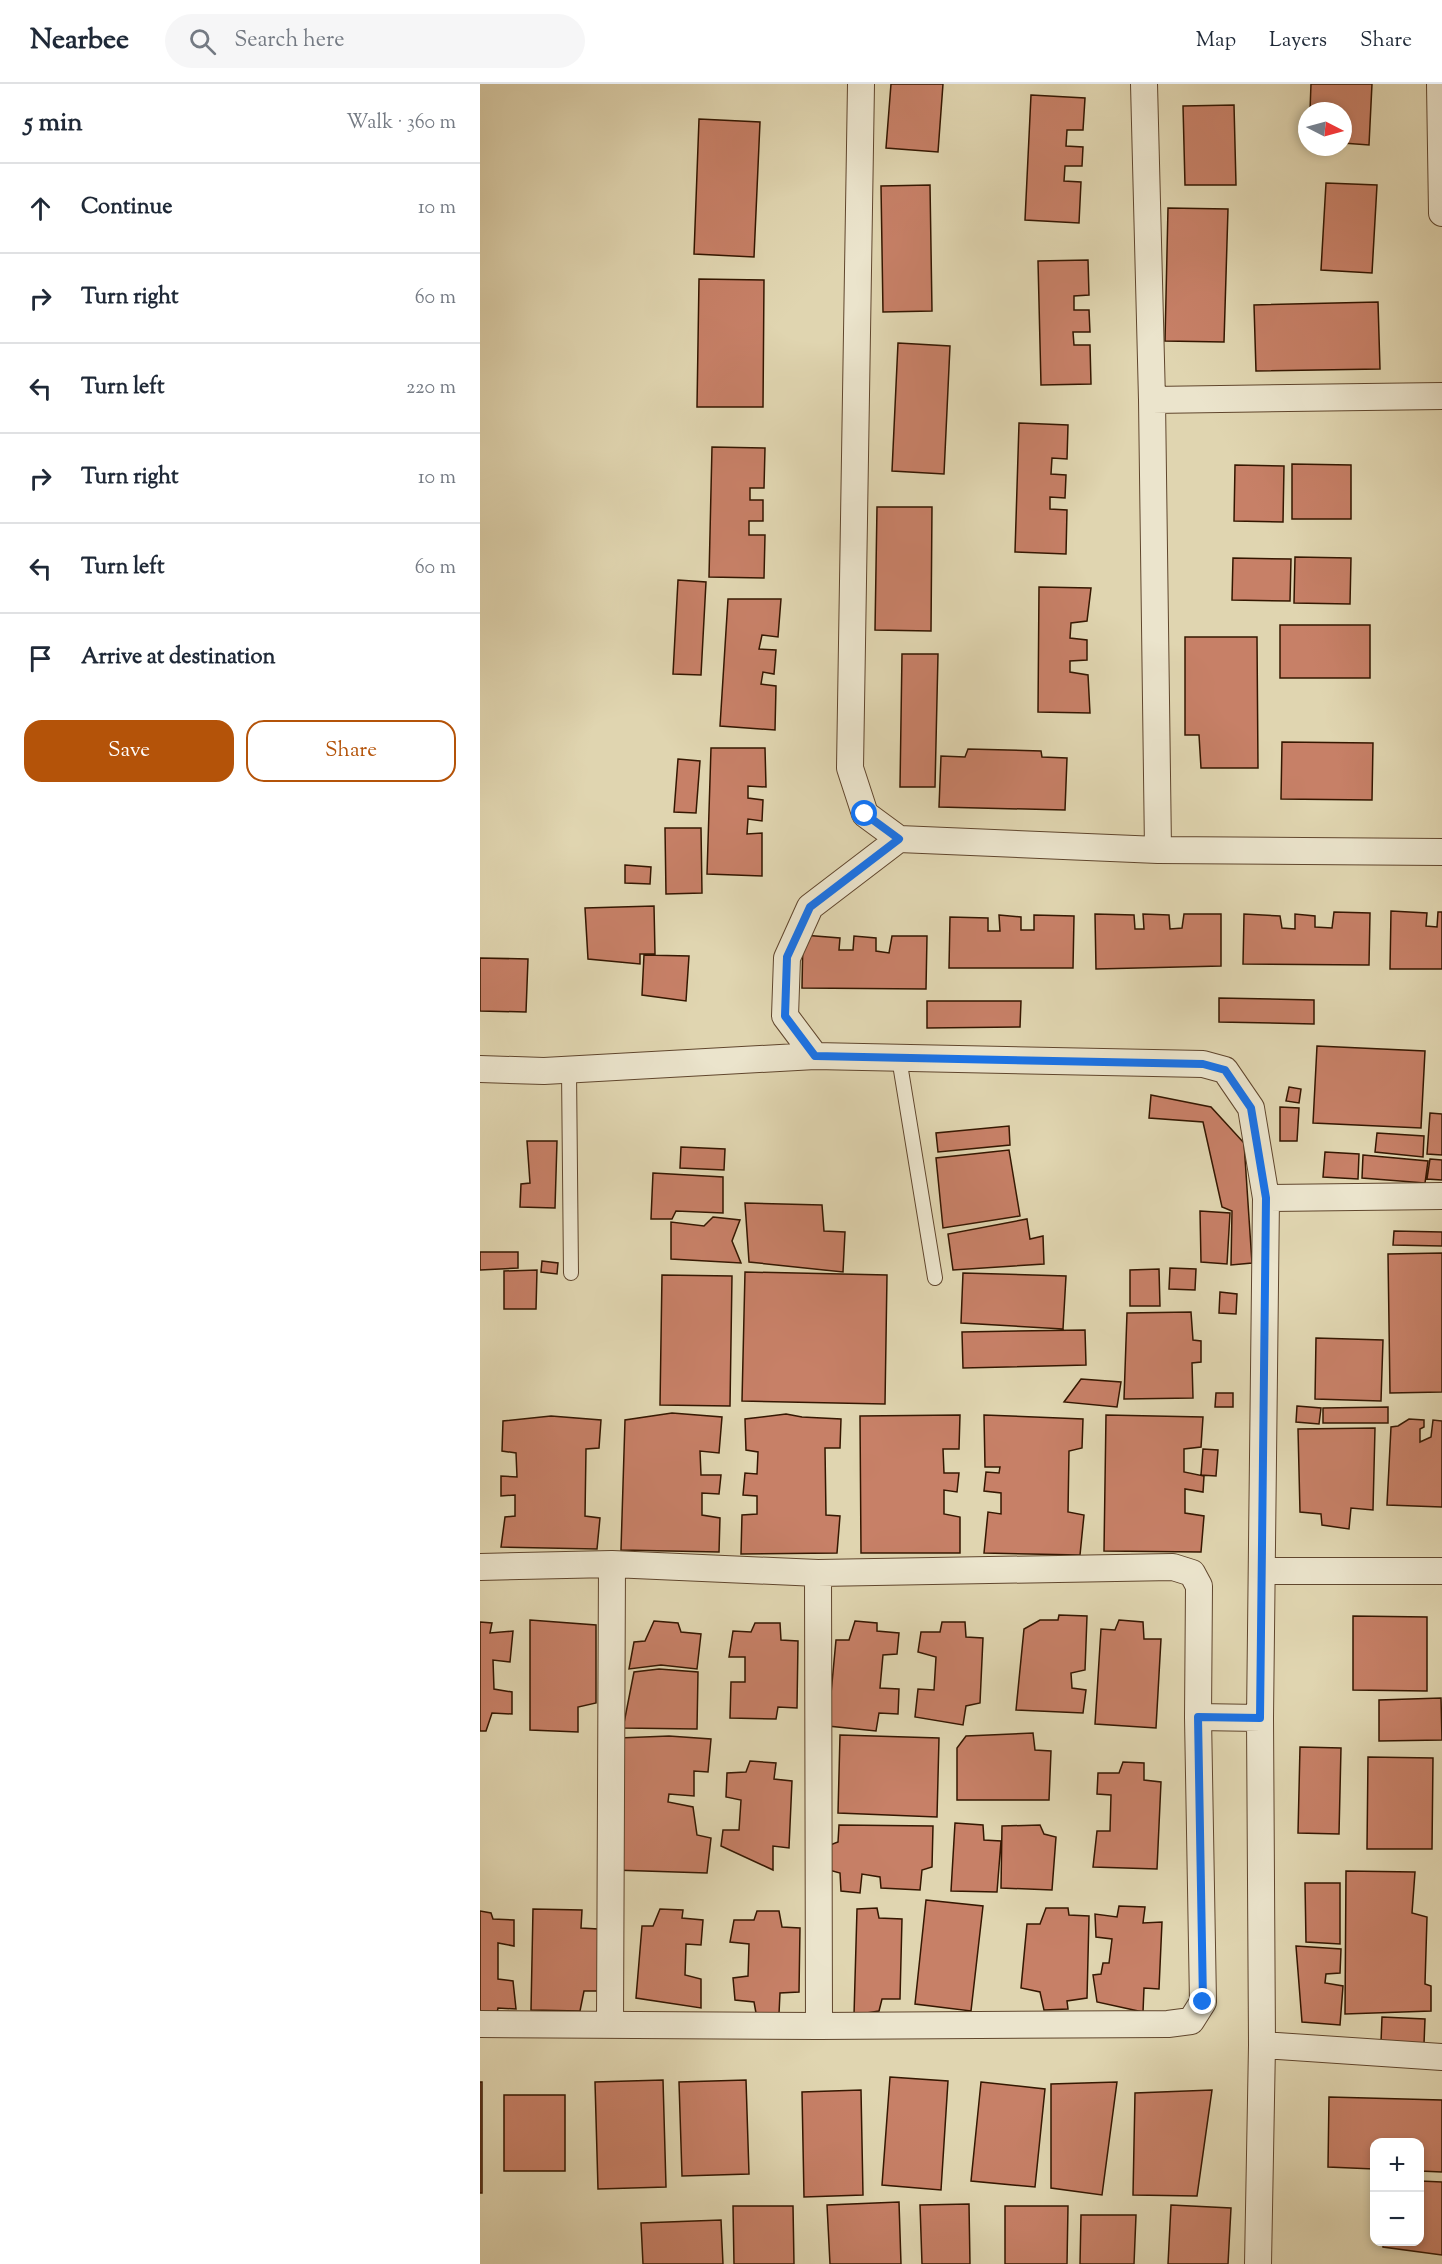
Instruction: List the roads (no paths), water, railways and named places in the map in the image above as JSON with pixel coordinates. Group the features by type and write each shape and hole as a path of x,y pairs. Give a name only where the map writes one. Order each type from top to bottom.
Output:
{"street":[{"path":"861,84 850,768 865,814 899,839 1158,850 1442,852"},
{"path":"1144,84 1152,400 1158,850"},
{"path":"1440,84 1442,213"},
{"path":"1152,400 1442,396"},
{"path":"815,1056 785,1016 787,957 810,907 899,839"},
{"path":"480,1069 569,1070 815,1056 1203,1064 1225,1070 1251,1108 1266,1198 1260,1718 1262,2045 1258,2264"},
{"path":"1266,1198 1442,1196"},
{"path":"610,2024 612,1564"},
{"path":"480,1567 612,1564 818,1573 1173,1567 1192,1573 1199,1586 1198,1717 1203,2002 1191,2021 1168,2024 819,2026 480,2024"},
{"path":"1263,1571 1442,1571"},
{"path":"818,1573 819,2026"},
{"path":"1198,1717 1260,1718"},
{"path":"1262,2045 1442,2057"}],"lane":[{"path":"899,1058 935,1278"},
{"path":"569,1070 571,1273"}]}
